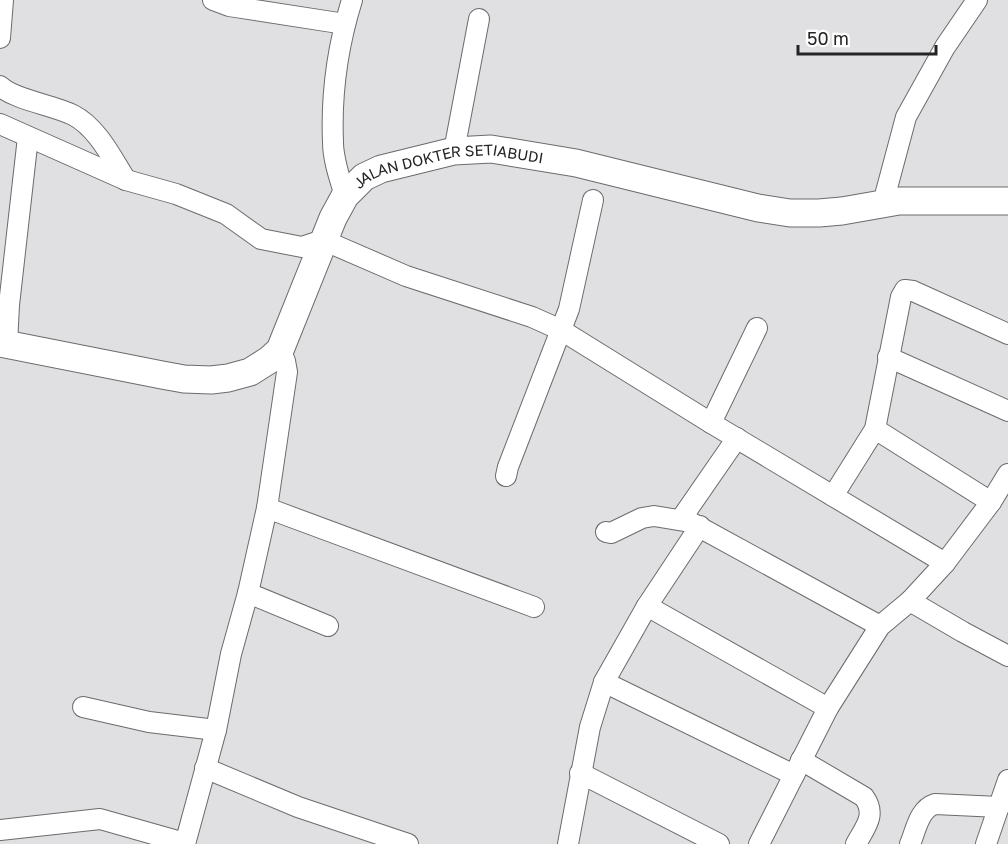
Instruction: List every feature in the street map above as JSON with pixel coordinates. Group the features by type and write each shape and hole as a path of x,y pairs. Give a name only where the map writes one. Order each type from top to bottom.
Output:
{"main road":[{"name":"JALAN DOKTER SETIABUDI","path":"280,350 323,240 345,196 364,177 381,169 454,151 491,148 545,156 758,208 790,213 842,212 884,197 1008,201"},
{"path":"4,344 184,379 211,380 250,372 280,350"}],"street":[{"path":"0,38 3,0"},
{"path":"213,0 229,6 345,24"},
{"path":"345,196 333,144 335,91 345,24 352,0"},
{"path":"884,197 906,117 945,47 977,0"},
{"path":"454,151 479,19"},
{"path":"0,86 12,93 76,116 92,129 126,180"},
{"path":"0,124 126,180 176,194 226,214 261,239 302,247 323,240 406,276 532,317 561,330 711,423 945,562"},
{"path":"4,344 28,137"},
{"path":"506,476 568,309 594,200"},
{"path":"833,496 875,429 888,357 904,290 913,291 1008,334"},
{"path":"711,423 757,328"},
{"path":"0,830 28,835 100,819 185,844 216,730 231,654 248,593 267,508 287,372 280,350"},
{"path":"888,357 1008,411"},
{"path":"875,429 991,502"},
{"path":"681,519 737,438"},
{"path":"759,844 828,708 880,626 910,601 945,562 991,502 1008,474"},
{"path":"267,508 534,607"},
{"path":"606,532 611,533 642,518 654,516 681,519 700,526 880,626"},
{"path":"568,844 590,727 604,682 647,606 700,526"},
{"path":"248,593 327,626"},
{"path":"910,601 963,633 1008,656"},
{"path":"647,606 828,708"},
{"path":"604,682 864,797 870,805 871,812 856,844"},
{"path":"83,707 149,722 216,730"},
{"path":"205,768 298,807 408,844"},
{"path":"580,773 719,844"},
{"path":"986,844 1008,780"},
{"path":"910,844 923,811 928,806 935,804 999,807"}]}
